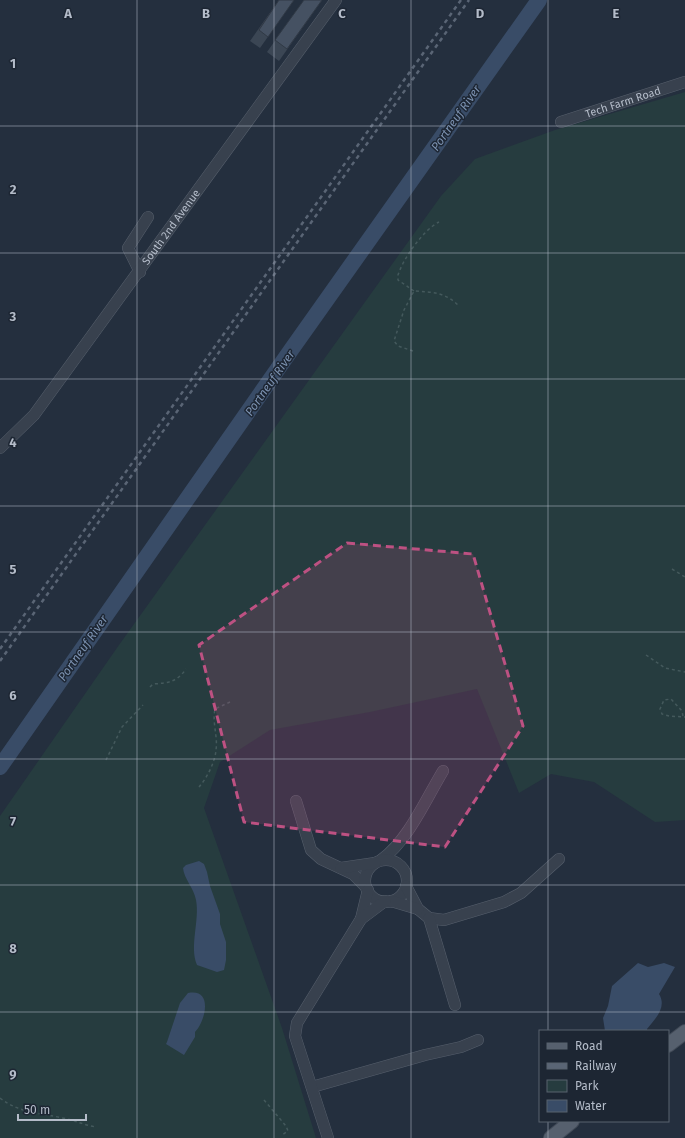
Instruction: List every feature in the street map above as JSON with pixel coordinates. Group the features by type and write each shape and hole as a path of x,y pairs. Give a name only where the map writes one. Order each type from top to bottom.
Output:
{"main road":[{"path":"669,1044 685,1032"},
{"path":"551,1138 571,1122"}],"street":[{"name":"South 2nd Avenue","path":"0,448 34,415 140,272 336,0"},
{"name":"Tech Farm Road","path":"561,122 685,82"},
{"path":"140,272 128,248 148,217"},
{"path":"328,1138 295,1036 297,1023 361,920 367,888 366,874 378,862 392,852 402,840 443,771"},
{"path":"296,801 311,850 321,859 352,874 367,888 374,898 418,909 430,918 444,920 504,902 521,893 559,859"},
{"path":"402,840 402,868"},
{"path":"341,868 394,861 402,868 407,877 406,886 400,896 388,901 361,920"},
{"path":"406,886 418,909"},
{"path":"430,918 455,1005"},
{"path":"312,1087 425,1055 461,1047 478,1040"}],"path":[{"path":"439,222 432,226 415,246 399,271 398,280 414,291 430,291 445,295 459,306"},
{"path":"413,351 398,346 394,341 404,310 414,291"},
{"path":"672,569 685,577"},
{"path":"646,655 665,668 685,672"},
{"path":"150,687 153,684 170,683 177,680 186,669"},
{"path":"671,699 682,711 684,716 669,716 662,714 660,709 661,704 664,700 671,699"},
{"path":"199,787 210,770 216,750 213,716 215,709 230,702"},
{"path":"106,760 122,726 143,705"},
{"path":"0,1098 9,1105 29,1113 50,1115 96,1127"},
{"path":"264,1100 286,1126 288,1131 282,1134"}],"highlighted area":[{"path":"347,543 473,554 523,726 445,847 244,822 199,645"}],"green space":[{"path":"685,92 685,820 655,822 594,782 551,774 519,793 477,689 370,712 270,730 220,762 204,808 282,1028 316,1138 0,1138 0,816 119,645 441,196 475,159 555,130"}],"water":[{"path":"199,861 204,864 207,872 210,886 220,914 220,924 226,942 226,960 224,970 217,972 197,965 195,958 194,942 197,916 196,900 183,868 186,865"},
{"path":"638,963 648,967 664,963 675,967 659,994 662,1003 661,1008 647,1030 605,1030 603,1018 608,1006 612,986"},
{"path":"188,993 196,993 201,996 205,1007 202,1021 195,1032 195,1037 184,1055 166,1044 180,1003"}],"building":[{"path":"279,0 294,0 268,37 259,30"},
{"path":"304,0 322,0 287,49 275,40"}],"waterway":[{"name":"Portneuf River","path":"0,767 291,350 539,0"}],"railway":[{"path":"0,649 461,0"},
{"path":"0,661 469,0"}]}
